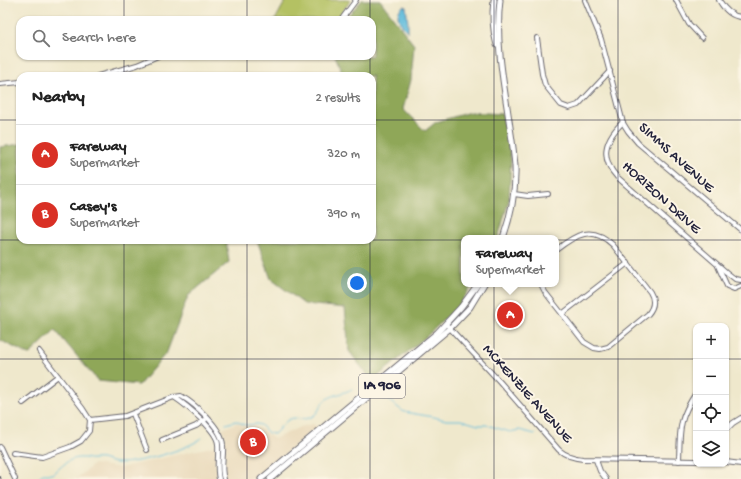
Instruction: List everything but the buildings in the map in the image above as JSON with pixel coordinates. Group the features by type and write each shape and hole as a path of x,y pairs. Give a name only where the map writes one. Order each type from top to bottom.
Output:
{"main road":[{"path":"494,0 493,27 499,52 514,160 514,194 504,235"},
{"path":"499,52 498,22 500,0"},
{"name":"IA 906","path":"261,479 446,324 476,287"},
{"name":"IA 906","path":"270,479 450,328 470,307 482,287"}],"street":[{"path":"345,16 356,0"},
{"name":"SIMMS AVENUE","path":"585,0 602,39 623,122 628,132 638,143 741,230"},
{"path":"676,0 689,24 702,38"},
{"path":"719,0 727,12 734,16 741,17"},
{"path":"537,38 543,81 564,107 574,107 581,103 610,71"},
{"path":"113,72 138,65 149,60"},
{"path":"0,84 16,82"},
{"name":"HORIZON DRIVE","path":"623,122 612,133 606,148 607,161 612,172 733,278 741,280"},
{"path":"514,194 528,196 548,194"},
{"path":"542,287 587,345 600,349 612,344 648,314 653,305 653,299 650,292 608,240 594,234 583,234 575,236 559,248"},
{"path":"562,314 628,263"},
{"name":"HORIZON DRIVE","path":"717,264 727,286 734,289 741,286"},
{"name":"MCKENZIE AVENUE","path":"446,324 559,450 566,455 575,458 596,460 693,461"},
{"path":"14,453 42,457 70,447 81,441 88,431 90,420 39,350"},
{"path":"23,403 58,376"},
{"path":"679,461 682,420 686,409 695,395"},
{"path":"90,420 133,414 174,397 219,432 222,440 222,470 224,479"},
{"path":"133,414 147,450"},
{"path":"729,427 741,418"},
{"path":"162,440 205,420"},
{"path":"205,420 218,442 219,479"},
{"path":"0,447 15,479"},
{"path":"596,460 600,471 606,479"},
{"path":"729,462 741,464"}],"shaded area":[{"path":"237,423 261,429 274,439 300,427 313,424 317,427 254,479 227,479 225,473 226,438 222,429"},
{"path":"215,446 217,479 76,479 94,464 120,468"}],"green space":[{"path":"286,0 351,0 339,16 277,16"},
{"path":"362,0 380,0 414,45 411,80 403,109 425,131 436,122 470,112 502,114 511,159 509,200 499,235 461,235 461,287 471,287 459,305 426,337 372,381 349,351 345,308 304,304 271,279 258,244 376,244 376,72 342,72 337,60 376,60 376,16 348,16"},
{"path":"16,145 16,244 227,244 229,262 188,296 167,352 139,385 98,381 55,330 29,355 0,340 0,147"}],"water":[{"path":"403,6 406,7 408,32 400,23 398,16 400,9"}],"waterway":[{"path":"226,424 236,421 245,425 257,424 261,425 268,433 274,434 288,420 292,418 310,418 317,413 326,399 352,389"},
{"path":"382,398 388,400 404,412 446,420 461,420 478,425 487,425 510,432 519,430 535,434"},
{"path":"38,479 43,474 53,474 70,460 84,458 125,463 148,459 174,451 195,443 202,438"}],"place":[{"name":"Fareway","path":"510,315"},
{"name":"Casey's","path":"253,442"}]}
